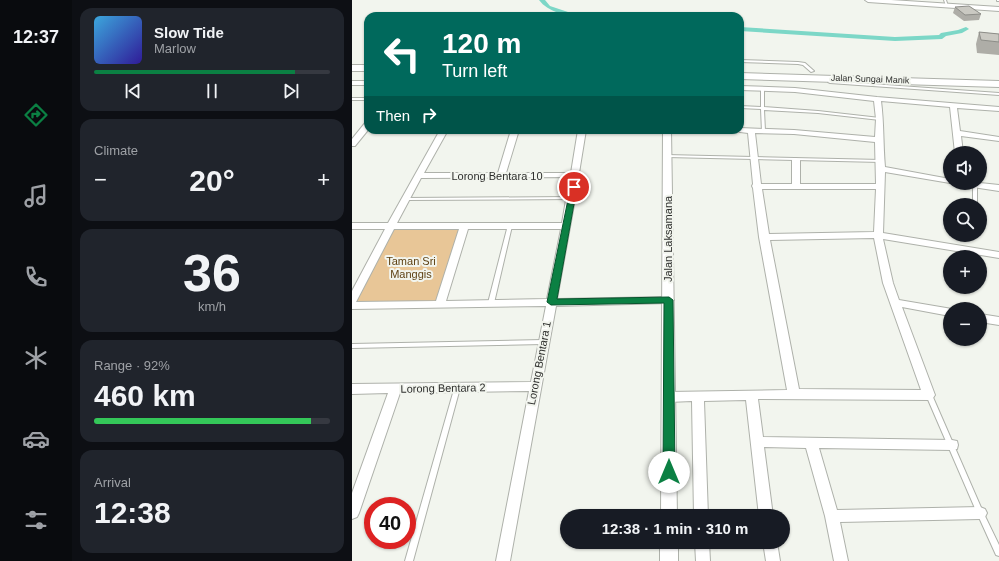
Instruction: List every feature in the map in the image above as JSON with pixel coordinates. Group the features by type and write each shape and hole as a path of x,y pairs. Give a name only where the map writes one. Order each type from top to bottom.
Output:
{"main road":[{"path":"352,68 364,68"},
{"name":"Jalan Sungai Manik","path":"744,71 812,71 999,78"},
{"name":"Jalan Sungai Manik","path":"744,76 999,84"}],"street":[{"path":"868,0 946,3 999,9"},
{"path":"352,83 364,83"},
{"path":"744,88 795,90 953,106 999,109"},
{"path":"669,397 794,394 929,395 884,269 878,235 881,165 879,140 880,119 877,98"},
{"path":"953,106 958,146"},
{"path":"352,144 364,129"},
{"path":"744,130 879,140"},
{"path":"751,130 756,186 764,237 794,394"},
{"path":"957,133 999,139"},
{"path":"352,301 442,134"},
{"path":"501,176 514,134"},
{"name":"Lorong Bentara 1","path":"503,561 543,342 576,175 581,134"},
{"name":"Jalan Laksamana","path":"667,134 669,509"},
{"path":"796,160 796,186"},
{"path":"881,165 943,178"},
{"name":"Lorong Bentara 10","path":"418,176 576,175"},
{"path":"756,186 881,187"},
{"path":"987,186 999,188"},
{"path":"352,226 566,226"},
{"path":"440,304 464,227"},
{"path":"764,237 878,235 999,255"},
{"path":"352,306 669,300"},
{"path":"896,303 943,311"},
{"path":"987,319 999,321"},
{"name":"Lorong Bentara 2","path":"352,390 535,386"},
{"path":"352,513 395,390"},
{"path":"751,395 765,509"},
{"path":"698,397 701,509"},
{"path":"756,442 952,445"},
{"path":"811,443 832,516 841,561"},
{"path":"832,516 980,513"},
{"path":"669,549 669,561"},
{"path":"702,549 703,561"},
{"path":"771,549 773,561"}],"lane":[{"path":"744,61 798,63 804,64 812,71"},
{"path":"769,76 785,79 999,94"},
{"path":"762,89 763,131"},
{"path":"352,99 364,99"},
{"path":"744,108 762,108 880,119"},
{"path":"667,156 796,160 881,165"},
{"path":"405,200 571,198"},
{"path":"491,303 510,226"},
{"path":"352,346 543,342"},
{"path":"409,561 457,388"},
{"path":"929,395 999,553"}],"green space":[{"name":"Taman Sri Manggis","path":"393,228 459,229 437,302 354,304"}],"building":[{"path":"969,6 981,14 965,15 955,7"},
{"path":"979,32 999,34 999,42 981,40"}],"waterway":[{"path":"542,0 548,7 564,12"},
{"path":"744,29 895,39 942,37 943,34 960,32 966,29"}],"route":[{"path":"574,187 551,302 669,300 669,472"}]}
